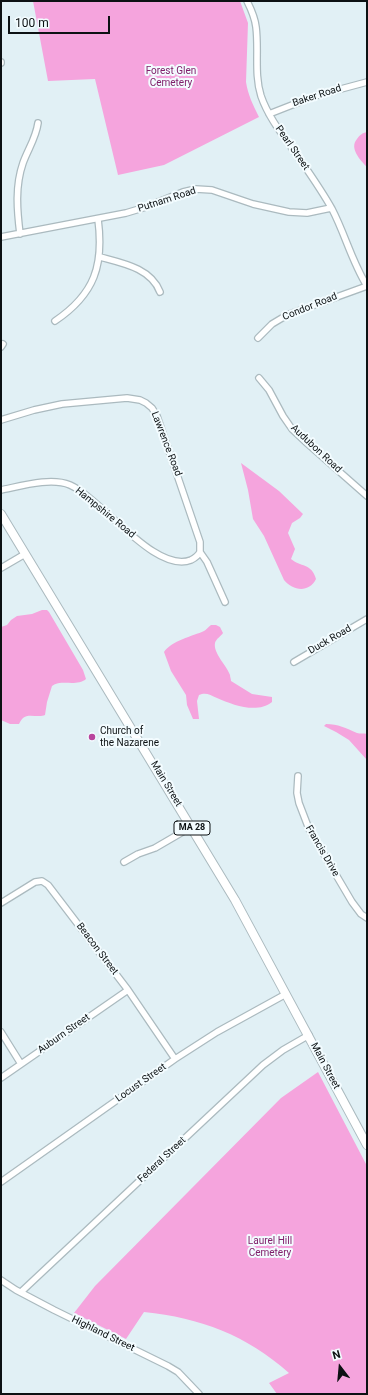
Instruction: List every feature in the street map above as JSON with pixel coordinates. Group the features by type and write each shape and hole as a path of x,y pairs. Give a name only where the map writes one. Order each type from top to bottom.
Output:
{"main road":[{"name":"Main Street","path":"1,514 235,900 367,1145"}],"street":[{"name":"Pearl Street","path":"247,1 256,25 260,90 269,114 331,208 340,225 358,270 367,286"},
{"name":"Baker Road","path":"269,114 315,96 367,82"},
{"path":"20,234 17,209 18,187 23,165 36,136 38,123"},
{"name":"Putnam Road","path":"1,237 98,219 136,210 184,192 201,189 212,190 254,204 289,212 307,213 331,208"},
{"path":"55,321 68,312 84,294 93,278 100,258 98,219"},
{"path":"100,258 126,264 138,269 152,278 160,292"},
{"name":"Condor Road","path":"258,338 272,324 288,315 367,286"},
{"name":"Audubon Road","path":"259,378 269,390 292,429 367,496"},
{"name":"Lawrence Road","path":"1,420 46,407 76,402 127,398 140,400 148,404 155,413 166,440 200,542 200,552 225,602"},
{"name":"Hampshire Road","path":"1,490 44,483 57,482 65,484 80,491 133,536 162,556 175,562 183,562 194,558 200,552"},
{"path":"1,568 25,554"},
{"name":"Duck Road","path":"294,662 367,619"},
{"name":"Francis Drive","path":"298,776 298,798 303,817 352,902 361,914 367,918"},
{"path":"124,862 136,855 155,848 191,827"},
{"name":"Beacon Street","path":"1,903 35,882 42,881 46,883 128,990 175,1059"},
{"name":"Auburn Street","path":"1,1078 128,990"},
{"name":"Locust Street","path":"1,1182 175,1059 217,1032 286,994"},
{"path":"1,1032 21,1064"},
{"name":"Federal Street","path":"21,1292 267,1062 283,1050 308,1035"},
{"name":"Highland Street","path":"1,1280 21,1292 168,1366 178,1372 199,1394"}],"green space":[{"name":"Forest Glen Cemetery","path":"33,1 240,1 248,23 246,82 249,96 259,117 164,165 118,175 95,79 48,81"},
{"path":"367,132 367,167 356,154 354,146 359,136"},
{"path":"241,463 279,491 303,514 292,523 288,533 295,549 291,559 294,562 312,570 316,579 309,587 301,589 296,588 284,580 264,536 253,519"},
{"path":"42,610 47,610 49,612 83,670 86,679 78,682 60,683 52,686 45,715 28,716 23,718 19,724 10,724 1,720 1,627 7,625 17,616 32,614"},
{"path":"211,625 220,627 223,633 217,639 215,647 230,675 231,681 252,694 272,697 272,702 266,706 252,708 237,706 208,694 201,694 199,695 197,701 199,719 193,719 187,705 186,695 171,671 164,652 167,648 182,639 204,631"},
{"path":"326,724 367,734 367,760 349,740 324,726"},
{"name":"Laurel Hill Cemetery","path":"318,1072 367,1166 367,1394 277,1394 269,1383 289,1373 256,1348 222,1330 204,1324 144,1312 126,1339 74,1313 95,1286 281,1098"}],"place":[{"name":"Church of the Nazarene","path":"92,737"}]}
